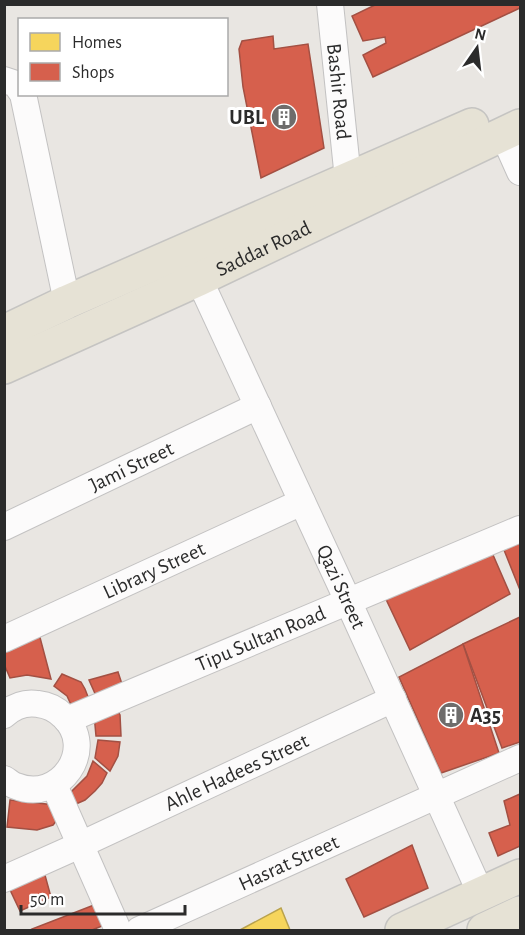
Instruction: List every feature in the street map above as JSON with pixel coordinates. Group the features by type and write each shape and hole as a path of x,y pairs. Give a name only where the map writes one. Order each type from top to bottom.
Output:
{"main road":[{"name":"Saddar Road","path":"4,332 67,302 520,104"},
{"name":"Saddar Road","path":"4,367 199,279 512,130"},
{"path":"402,930 520,876"},
{"path":"484,930 520,913"}],"street":[{"name":"Bashir Road","path":"330,4 348,179"},
{"path":"4,80 18,87"},
{"path":"23,96 67,302"},
{"path":"512,130 520,172"},
{"name":"Qazi Street","path":"199,279 482,894"},
{"name":"Jami Street","path":"4,527 258,406"},
{"name":"Library Street","path":"4,639 302,502"},
{"name":"Tipu Sultan Road","path":"67,720 520,529"},
{"name":"Ahle Hadees Street","path":"4,879 393,699"},
{"path":"4,779 16,786 42,789 64,777 72,767 76,755 73,730 58,711 46,705 33,704 6,709"},
{"name":"Hasrat Street","path":"139,930 520,758"},
{"path":"54,784 118,930"}],"building: Homes":[{"path":"281,908 290,930 240,930"}],"building: Shops":[{"path":"377,4 520,4 520,8 373,77 363,55 386,43 385,37 363,41 352,16"},
{"name":"UBL","path":"273,36 274,49 308,44 324,148 261,178 243,87 239,49 242,41"},
{"path":"520,537 520,590 502,545"},
{"path":"490,548 510,594 410,650 385,597"},
{"path":"520,617 520,742 502,748 463,644"},
{"path":"38,630 51,679 27,675 10,678 4,664 4,644"},
{"name":"A35","path":"463,644 499,753 441,773 399,677"},
{"path":"118,672 123,687 97,698 89,680"},
{"path":"62,674 81,682 90,702 73,709 67,696 54,686"},
{"path":"115,706 120,715 121,736 96,736 94,714"},
{"path":"98,740 120,742 118,756 110,771 95,758"},
{"path":"93,761 107,773 95,791 76,804 70,793 87,776"},
{"path":"520,794 520,846 498,856 489,833 510,825 504,801"},
{"path":"10,800 55,805 57,820 53,825 37,830 7,827"},
{"path":"412,845 428,888 364,917 346,879"},
{"path":"40,857 51,897 20,911 4,877"},
{"path":"94,905 102,926 92,930 32,929"}],"place":[{"name":"UBL","path":"284,117"},
{"name":"A35","path":"451,715"}]}
